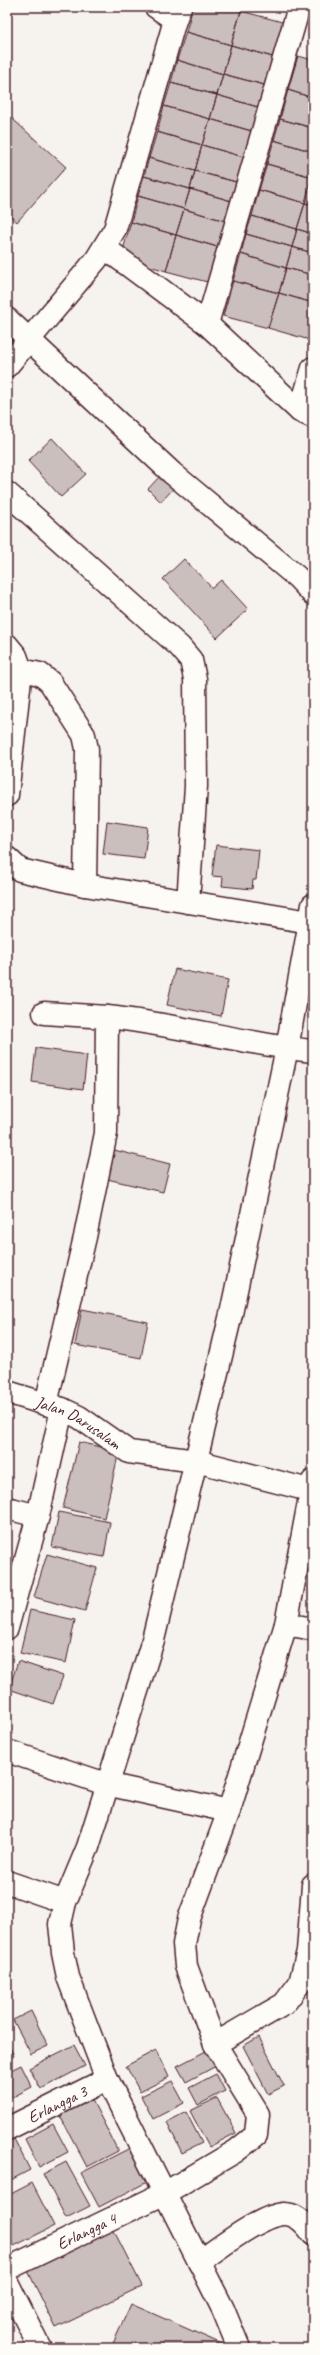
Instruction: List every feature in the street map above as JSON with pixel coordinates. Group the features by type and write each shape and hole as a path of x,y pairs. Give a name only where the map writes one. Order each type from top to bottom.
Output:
{"street":[{"path":"7,366 105,248 121,210 178,13 156,7"},
{"path":"207,324 299,7 313,15"},
{"path":"105,248 207,324 307,414"},
{"path":"7,319 172,473 297,577 313,594"},
{"path":"307,414 313,368"},
{"path":"7,493 180,647 191,660 195,679 196,786 188,902"},
{"path":"7,646 16,656 14,668 7,795"},
{"path":"14,668 40,674 50,682 86,742 84,886"},
{"path":"7,858 20,870 84,886 188,902 312,914 287,1048 231,1314 153,1640 136,1696 106,1784 88,1847 65,1902 60,1924 63,1953 68,1976 107,2079 199,2262 239,2348"},
{"path":"44,1013 156,1022 287,1048 313,1051"},
{"path":"7,1628 38,1516 54,1406 85,1237 106,1134 108,1017"},
{"name":"Jalan Darusalam","path":"7,1392 54,1406 79,1417 129,1452 196,1462 312,1487"},
{"path":"312,1487 286,1624 229,1811 189,1919 184,1944 186,1966 215,2044 284,2004 300,1983 308,1950 313,1885"},
{"path":"7,1508 38,1516"},
{"path":"286,1624 313,1629"},
{"path":"7,1751 106,1784 229,1811"},
{"path":"7,1882 65,1902"},
{"name":"Erlangga 4","path":"7,2269 165,2193 236,2151 256,2135 258,2114 215,2044"},
{"name":"Erlangga 3","path":"7,2129 107,2079"},
{"path":"199,2262 265,2219 284,2214 295,2216 307,2225 313,2234"},
{"path":"7,2282 40,2348"}],"building":[{"path":"193,7 229,7 241,11 231,45 186,32"},
{"path":"241,11 286,23 276,58 231,45"},
{"path":"186,32 231,45 223,74 177,60"},
{"path":"231,45 276,58 268,86 223,74"},
{"path":"298,56 313,60 313,98 288,90"},
{"path":"177,60 223,74 217,95 171,83"},
{"path":"223,74 268,86 261,108 217,95"},
{"path":"171,83 217,95 210,119 164,106"},
{"path":"288,90 313,98 313,128 280,119"},
{"path":"217,95 261,108 255,132 210,119"},
{"path":"164,106 210,119 202,145 157,132"},
{"path":"7,114 66,167 17,222 7,213"},
{"path":"210,119 255,132 247,158 202,145"},
{"path":"280,119 313,128 313,152 274,140"},
{"path":"157,132 202,145 195,171 149,158"},
{"path":"274,140 313,152 312,177 267,164"},
{"path":"202,145 247,158 240,183 195,171"},
{"path":"149,158 195,171 190,189 144,176"},
{"path":"267,164 312,177 305,203 259,190"},
{"path":"195,171 240,183 235,202 190,189"},
{"path":"144,176 190,189 184,209 138,196"},
{"path":"313,177 313,205 305,203"},
{"path":"190,189 235,202 229,222 184,209"},
{"path":"259,190 305,203 297,229 252,216"},
{"path":"138,196 184,209 176,235 131,222"},
{"path":"305,203 313,205 313,234 297,229"},
{"path":"184,209 229,222 221,248 176,235"},
{"path":"252,216 297,229 292,247 246,234"},
{"path":"131,222 176,235 166,271 121,257"},
{"path":"297,229 313,234 313,253 292,247"},
{"path":"246,234 292,247 286,268 241,254"},
{"path":"176,235 221,248 211,283 166,271"},
{"path":"292,247 313,253 313,275 286,268"},
{"path":"241,254 286,268 279,293 233,281"},
{"path":"286,268 313,275 313,303 279,293"},
{"path":"233,281 279,293 268,328 223,316"},
{"path":"279,293 313,303 313,341 268,328"},
{"path":"52,438 86,474 61,497 28,461"},
{"path":"159,477 173,489 161,502 148,489"},
{"path":"184,559 212,588 221,580 248,609 217,638 163,579"},
{"path":"107,821 148,827 144,859 103,854"},
{"path":"216,845 259,850 256,880 253,880 252,889 222,886 223,877 212,876"},
{"path":"175,969 228,980 221,1016 167,1005"},
{"path":"36,1048 87,1055 83,1089 32,1082"},
{"path":"114,1150 170,1164 163,1192 107,1179"},
{"path":"82,1309 148,1322 141,1358 75,1345"},
{"path":"79,1442 119,1451 104,1518 63,1508"},
{"path":"59,1512 110,1522 104,1557 52,1547"},
{"path":"47,1554 97,1568 85,1611 34,1597"},
{"path":"30,1610 75,1620 66,1663 20,1653"},
{"path":"18,1661 63,1676 53,1704 9,1689"},
{"path":"31,2011 48,2046 31,2054 13,2020"},
{"path":"259,2037 284,2086 268,2094 243,2046"},
{"path":"7,2042 14,2056 7,2060"},
{"path":"74,2045 85,2066 41,2089 29,2068"},
{"path":"156,2050 169,2077 140,2092 126,2066"},
{"path":"208,2050 216,2066 186,2082 177,2066"},
{"path":"21,2065 32,2087 7,2100 7,2072"},
{"path":"216,2074 225,2091 198,2105 189,2088"},
{"path":"172,2081 184,2103 153,2119 141,2096"},
{"path":"91,2098 118,2151 87,2167 59,2114"},
{"path":"217,2098 236,2133 209,2147 190,2111"},
{"path":"186,2112 202,2143 182,2153 167,2122"},
{"path":"53,2124 68,2152 39,2167 25,2139"},
{"path":"11,2133 30,2170 7,2182 7,2135"},
{"path":"130,2148 147,2182 99,2207 81,2173"},
{"path":"66,2162 90,2206 66,2218 43,2174"},
{"path":"32,2183 54,2226 14,2246 7,2232 7,2196"},
{"path":"113,2229 142,2286 56,2328 28,2271"},
{"path":"131,2304 231,2348 111,2348"}]}
